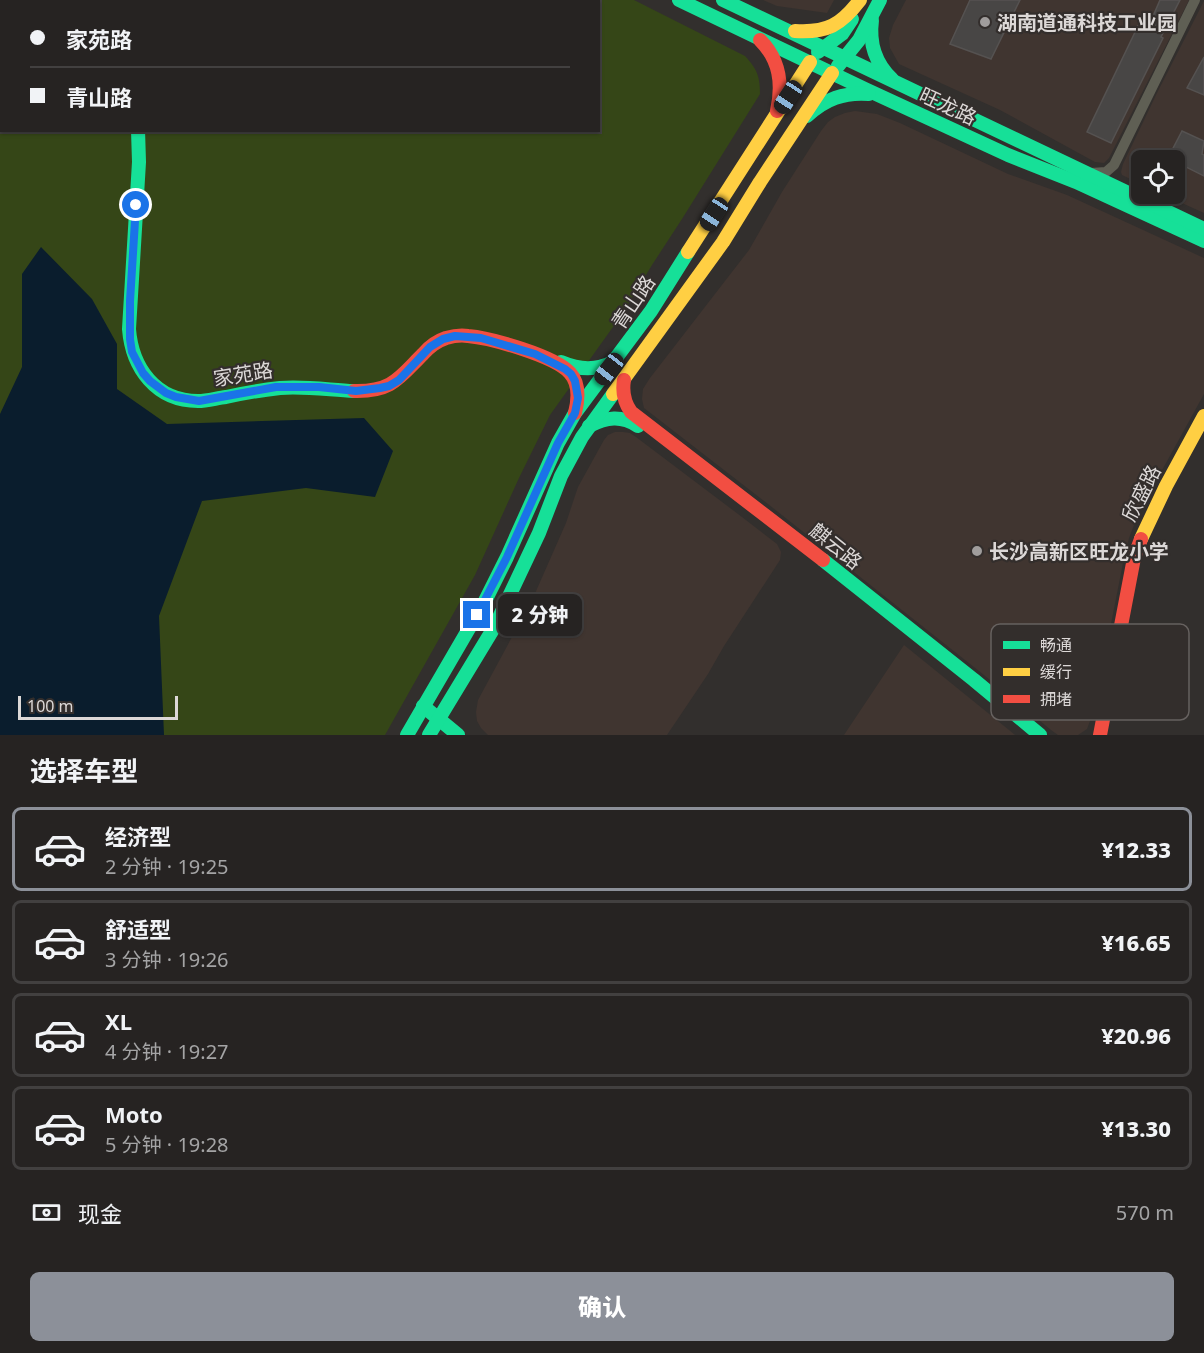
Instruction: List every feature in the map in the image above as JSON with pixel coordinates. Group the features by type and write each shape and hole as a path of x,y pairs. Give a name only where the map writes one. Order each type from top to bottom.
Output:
{"main road":[{"name":"旺龙路","path":"679,0 886,99 1204,241"},
{"name":"旺龙路","path":"723,0 1204,229"},
{"path":"787,30 817,31 837,25 861,0"},
{"name":"青山路","path":"407,735 485,601 558,443 575,413 651,311 810,62 823,48 842,34 861,0"},
{"name":"青山路","path":"430,735 495,626 539,533 561,476 589,426 723,242 832,73 859,40 880,0"},
{"path":"873,14 870,33 876,57 890,78 902,86"},
{"path":"753,34 770,52 781,77 782,89 776,116"},
{"path":"796,127 819,105 844,94 871,94 886,99"},
{"name":"家苑路","path":"140,132 143,158 134,301 134,338 146,372 167,390 187,396 199,396 276,384 380,383 395,376 427,342 436,336 463,330 537,350 573,368 594,369 608,366 615,361"},
{"name":"家苑路","path":"140,132 130,301 130,339 132,352 143,373 166,393 187,400 199,401 276,387 319,387 356,391 380,388 399,380 430,347 449,338 468,336 535,354 565,369 575,381 578,398 575,413"},
{"name":"麒云路","path":"624,380 624,400 632,412 778,524 991,694"},
{"name":"欣盛路","path":"1121,624 1134,558 1150,513 1204,416"},
{"name":"麒云路","path":"589,426 601,420 616,417 626,418 635,423 780,533 991,702"},
{"name":"欣盛路","path":"1126,624 1145,540 1155,515 1204,425"},
{"path":"423,706 458,735"},
{"name":"麒云路","path":"1013,720 1031,735"},
{"name":"麒云路","path":"1022,720 1040,735"},
{"name":"欣盛路","path":"1100,735 1103,720"},
{"name":"欣盛路","path":"1105,735 1108,720"},
{"path":"414,721 430,735"}],"street":[{"path":"1084,172 1106,172 1114,165 1197,0"},
{"path":"1124,192 1116,180 1117,167 1197,0"}],"shaded area":[{"path":"763,0 834,0 827,13 777,6"},
{"name":"湖南道通科技工业园","path":"906,0 1189,0 1109,158 1104,163 1095,162 1000,110 899,64 890,48 889,38"},
{"path":"1204,1 1204,213 1184,204 1185,150 1131,150 1131,179 1122,175 1123,164"},
{"path":"855,111 877,114 900,123 1008,174 1067,195 1204,258 1204,394 1139,512 1129,538 1111,624 991,624 991,681 644,408 643,389 650,378 749,250 821,131 828,122 845,113"},
{"path":"615,432 630,433 636,437 777,544 781,552 780,560 667,735 488,735 477,721 478,700 533,598 566,523 578,487 604,440"},
{"path":"904,645 991,715 991,720 997,720 1015,735 844,735"},
{"path":"1039,720 1090,720 1087,729 1078,735 1058,735"}],"green space":[{"path":"600,0 634,0 745,56 755,69 760,94 623,313 550,415 475,575 385,735 0,735 0,132 600,132"}],"water":[{"path":"41,247 92,299 117,344 117,389 167,424 364,418 393,451 375,497 306,488 202,501 159,616 164,735 0,735 0,414 22,367 22,274"}],"building":[{"name":"湖南道通科技工业园","path":"970,0 1020,0 991,59 950,44"},
{"path":"1160,0 1180,0 1111,143 1087,132 1138,26 1147,30"},
{"path":"1204,57 1204,95 1187,88"},
{"path":"1182,131 1204,141 1202,154 1204,155 1204,176 1185,166 1185,150 1172,150"}],"traffic: fast":[{"path":"679,0 1008,155 1076,182 1204,241"},
{"path":"723,0 1204,229"},
{"path":"838,66 859,40 880,0"},
{"path":"818,52 842,34 852,19"},
{"path":"872,20 871,37 874,52 881,66 892,79"},
{"path":"807,116 835,98 851,94 869,94"},
{"path":"138,132 139,162 129,329 135,357 149,380 170,395 183,400 198,401 280,388 354,391"},
{"path":"407,735 485,601 558,443 575,413 651,311 688,252"},
{"path":"561,362 575,367 588,368 615,361"},
{"path":"429,735 495,626 539,533 561,476 582,437 613,394"},
{"path":"589,426 614,418 626,420 638,426"},
{"path":"823,560 991,694"},
{"path":"423,706 458,735"},
{"path":"1022,720 1040,735"}],"traffic: slow":[{"path":"795,31 816,31 832,26 846,16 860,0"},
{"path":"688,252 810,62"},
{"path":"613,394 723,242 832,73"},
{"path":"1141,539 1166,486 1204,416"}],"traffic: jam":[{"path":"760,40 776,64 780,82 777,111"},
{"path":"354,391 377,389 394,382 428,349 443,339 457,336 478,337 537,354 570,373 577,387 575,413"},
{"path":"624,380 624,397 631,412 823,560"},
{"path":"1121,624 1134,558 1141,539"},
{"path":"1100,735 1103,720"}],"place":[{"name":"湖南道通科技工业园","path":"985,22"},
{"name":"长沙高新区旺龙小学","path":"977,551"}],"route":[{"path":"136,205 129,319 132,352 150,381 166,393 176,397 199,401 276,387 319,387 356,391 380,388 399,380 430,347 443,339 455,336 481,338 535,354 571,374 575,381 578,398 575,413 558,443 507,557 477,615"}]}
